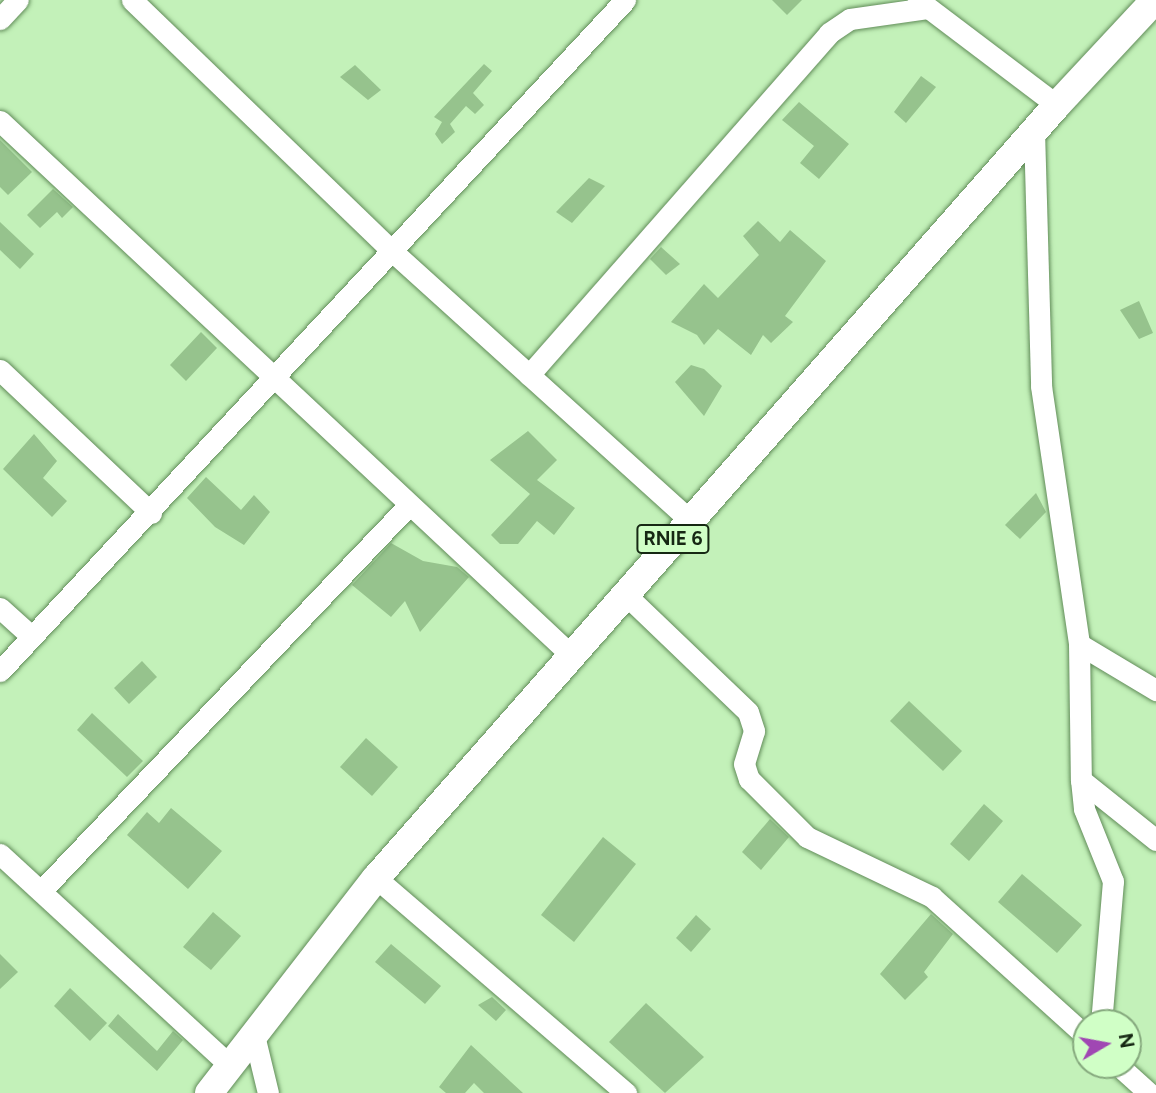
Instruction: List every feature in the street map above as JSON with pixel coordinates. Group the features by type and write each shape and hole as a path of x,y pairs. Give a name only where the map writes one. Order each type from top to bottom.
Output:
{"main road":[{"name":"RNIE 6","path":"209,1093 253,1031 376,878 1057,104 1155,0"}],"street":[{"path":"0,19 18,0"},
{"path":"132,0 392,251 690,520"},
{"path":"0,671 152,513 625,0"},
{"path":"529,374 829,33 850,19 922,4 1057,104"},
{"path":"0,121 276,377 407,507 571,656"},
{"path":"1034,130 1041,386 1079,644 1081,780 1084,808 1113,881 1102,1009"},
{"path":"0,370 152,513"},
{"path":"41,891 407,507"},
{"path":"625,594 748,712 754,731 744,764 749,779 807,837 932,897 1072,1022"},
{"path":"0,608 32,636"},
{"path":"1079,644 1156,690"},
{"path":"1081,780 1156,840"},
{"path":"0,854 228,1064"},
{"path":"376,878 626,1093"},
{"path":"253,1031 268,1093"},
{"path":"1134,1079 1149,1093"}],"building":[{"path":"772,0 802,0 787,15"},
{"path":"484,64 492,71 473,93 484,105 475,114 466,106 450,124 455,132 442,144 435,134 442,122 434,117"},
{"path":"355,65 381,90 368,100 340,77"},
{"path":"921,76 936,87 906,123 894,112"},
{"path":"799,102 849,144 819,179 800,163 814,146 782,120"},
{"path":"0,140 32,172 8,195 0,187"},
{"path":"589,178 605,186 572,223 556,212"},
{"path":"53,189 73,207 62,218 57,212 40,228 27,215"},
{"path":"758,221 780,242 790,230 826,261 785,316 793,322 771,343 763,335 751,355 718,329 704,345 697,335 671,322 704,284 718,298 759,255 743,236"},
{"path":"0,222 34,254 20,269 0,250"},
{"path":"661,247 680,264 666,275 650,259"},
{"path":"1139,301 1153,333 1139,339 1120,310"},
{"path":"201,332 217,348 186,381 170,365"},
{"path":"691,365 704,369 722,386 704,416 675,382"},
{"path":"528,431 557,460 537,480 575,508 554,535 537,521 518,544 500,544 491,535 530,494 490,460"},
{"path":"34,434 57,461 43,478 67,501 52,517 3,469"},
{"path":"206,477 241,510 254,495 270,512 244,545 215,527 187,498"},
{"path":"1036,493 1046,512 1020,539 1005,525"},
{"path":"391,543 423,561 457,567 469,577 420,632 405,601 391,617 352,585"},
{"path":"142,661 157,677 129,704 114,688"},
{"path":"909,701 962,751 943,771 890,721"},
{"path":"92,713 143,761 127,777 77,730"},
{"path":"366,738 398,767 372,796 340,767"},
{"path":"984,804 1003,821 969,861 950,844"},
{"path":"171,808 222,851 188,889 127,835 147,812 159,823"},
{"path":"770,819 789,837 761,870 742,852"},
{"path":"603,837 636,864 574,942 541,915"},
{"path":"1022,874 1082,925 1057,953 998,902"},
{"path":"213,912 241,936 211,970 183,947"},
{"path":"931,914 953,934 924,972 928,977 905,1000 880,974"},
{"path":"696,915 711,929 691,952 676,938"},
{"path":"391,944 441,986 425,1004 375,962"},
{"path":"0,954 18,972 0,989"},
{"path":"70,988 107,1023 90,1041 54,1006"},
{"path":"492,997 506,1010 496,1021 478,1005"},
{"path":"646,1003 704,1057 665,1093 609,1042"},
{"path":"118,1014 157,1051 173,1031 183,1040 157,1071 108,1026"},
{"path":"471,1045 523,1093 484,1093 474,1083 465,1093 446,1093 439,1087"}]}
